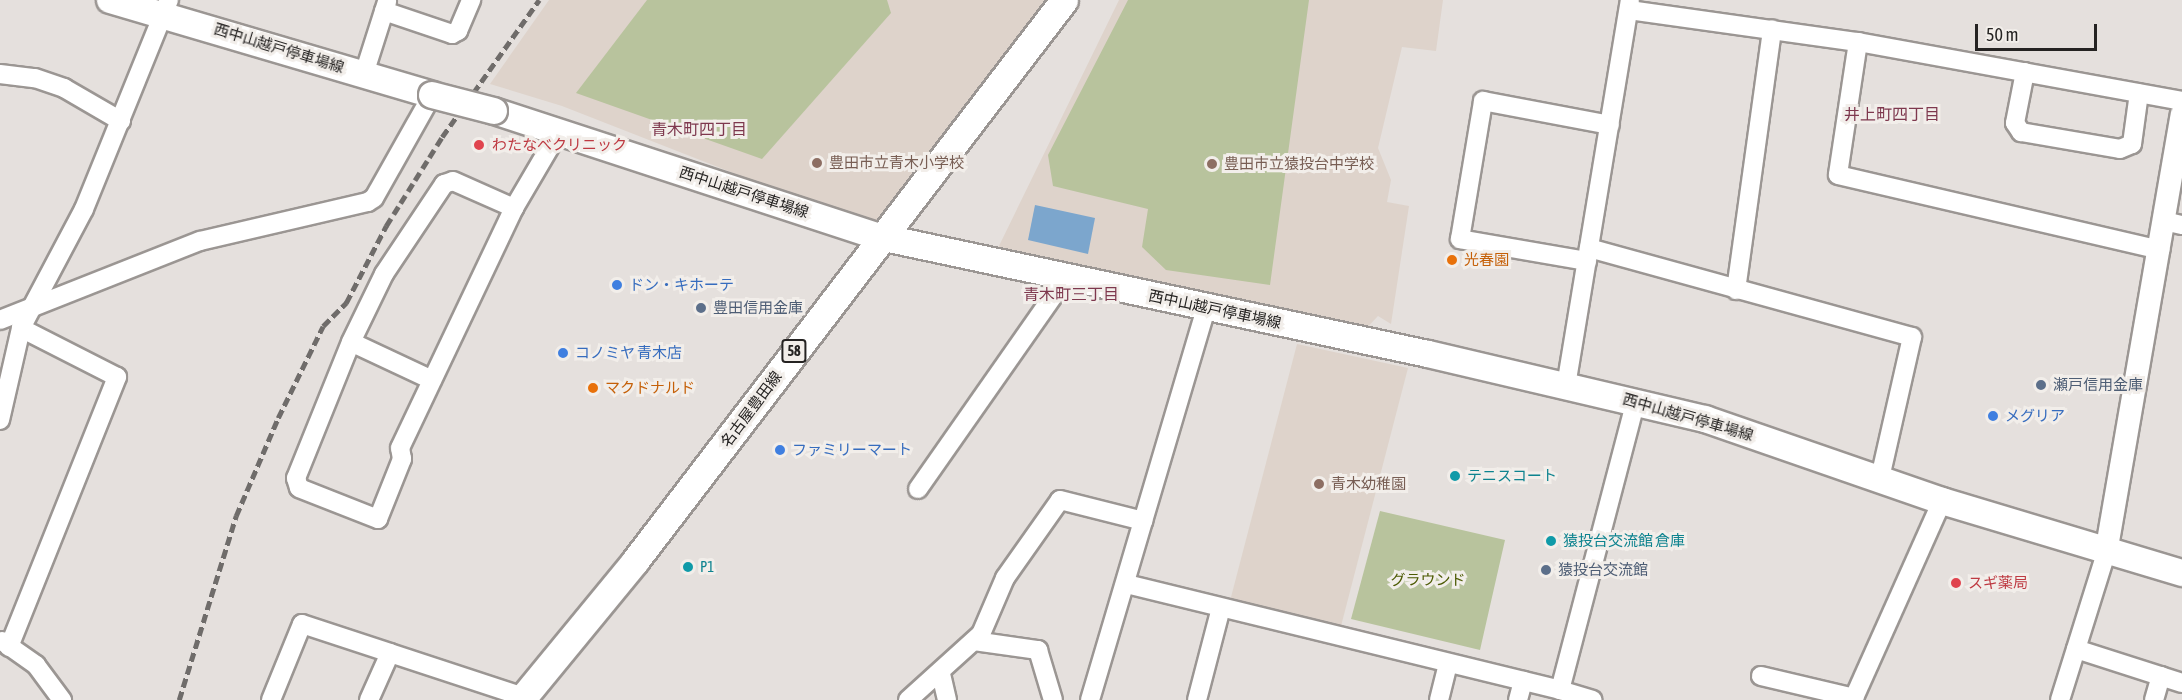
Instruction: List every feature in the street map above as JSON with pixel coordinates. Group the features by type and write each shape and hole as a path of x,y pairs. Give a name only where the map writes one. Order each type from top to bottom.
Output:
{"main road":[{"name":"西中山越戸停車場線","path":"110,0 167,7 364,74 494,111 558,134 880,237 1636,401 1705,419 1942,501 2106,553 2182,573"},
{"name":"名古屋豊田線","path":"523,698 628,571 880,237 1064,0"}],"street":[{"path":"364,74 386,5 452,34 458,31 471,0"},
{"path":"1566,386 1629,5 1858,42 2182,101"},
{"path":"0,420 21,328 84,209 167,7"},
{"path":"1736,290 1772,29"},
{"path":"1858,42 1838,175 1849,181 2160,250"},
{"path":"2025,72 2016,123 2021,132 2120,149 2132,144 2139,93"},
{"path":"0,74 35,78 64,88 122,120"},
{"path":"0,321 200,241 368,202 374,198 432,95"},
{"path":"1610,125 1483,101 1460,239 1588,254 1736,290 1912,337 1880,478"},
{"path":"2060,700 2106,553 2160,250 2173,223 2182,115"},
{"path":"514,208 453,181 444,184 384,274 351,342 296,478 299,488 378,519 402,459 400,447 514,208 558,134"},
{"path":"918,489 1066,278"},
{"path":"1090,700 1206,308"},
{"path":"21,328 117,377 5,643 36,665 62,700"},
{"path":"351,342 432,380"},
{"path":"1560,690 1636,401"},
{"path":"908,700 940,674 981,634 1005,578 1060,500 1143,521"},
{"path":"1761,676 1854,699 1942,501"},
{"path":"1126,584 1593,700"},
{"path":"1197,700 1221,608"},
{"path":"271,700 302,624 523,698"},
{"path":"974,641 1038,650 1053,700"},
{"path":"2076,649 2182,683"},
{"path":"369,700 390,653"},
{"path":"1439,700 1448,664"},
{"path":"940,674 947,700"},
{"path":"2154,700 2161,676"},
{"path":"1518,700 1523,681"}],"shaded area":[{"name":"豊田市立青木小学校","path":"549,0 1051,0 881,220 864,224 562,106 490,84"},
{"name":"豊田市立猿投台中学校","path":"1119,0 1443,0 1436,51 1402,47 1378,148 1391,180 1387,202 1409,206 1391,324 1378,316 1360,335 997,250"},
{"name":"青木幼稚園","path":"1297,344 1408,368 1340,630 1230,601"}],"green space":[{"path":"647,0 887,0 891,13 762,159 576,93"},
{"path":"1128,0 1309,0 1270,285 1166,270 1142,247 1148,209 1053,186 1048,155"},
{"name":"グラウンド","path":"1380,511 1505,540 1480,650 1351,619"}],"water":[{"path":"1035,205 1095,218 1088,254 1028,240"}],"railway":[{"path":"179,700 236,516 278,418 323,326 346,303 386,226 442,137 539,0"}],"place":[{"name":"わたなべクリニック","path":"479,145"},
{"name":"豊田市立青木小学校","path":"817,163"},
{"name":"豊田市立猿投台中学校","path":"1212,164"},
{"name":"光春園","path":"1452,260"},
{"name":"ドン・キホーテ","path":"617,285"},
{"name":"豊田信用金庫","path":"701,308"},
{"name":"コノミヤ 青木店","path":"563,353"},
{"name":"瀬戸信用金庫","path":"2041,385"},
{"name":"マクドナルド","path":"593,388"},
{"name":"メグリア","path":"1993,416"},
{"name":"ファミリーマート","path":"780,450"},
{"name":"テニスコート","path":"1455,476"},
{"name":"青木幼稚園","path":"1319,484"},
{"name":"猿投台交流館 倉庫","path":"1551,541"},
{"name":"P1","path":"688,567"},
{"name":"猿投台交流館","path":"1546,570"},
{"name":"スギ薬局","path":"1956,583"}],"district":[{"name":"井上町四丁目","path":"1892,114"},
{"name":"青木町四丁目","path":"699,129"},
{"name":"青木町三丁目","path":"1071,294"}]}
